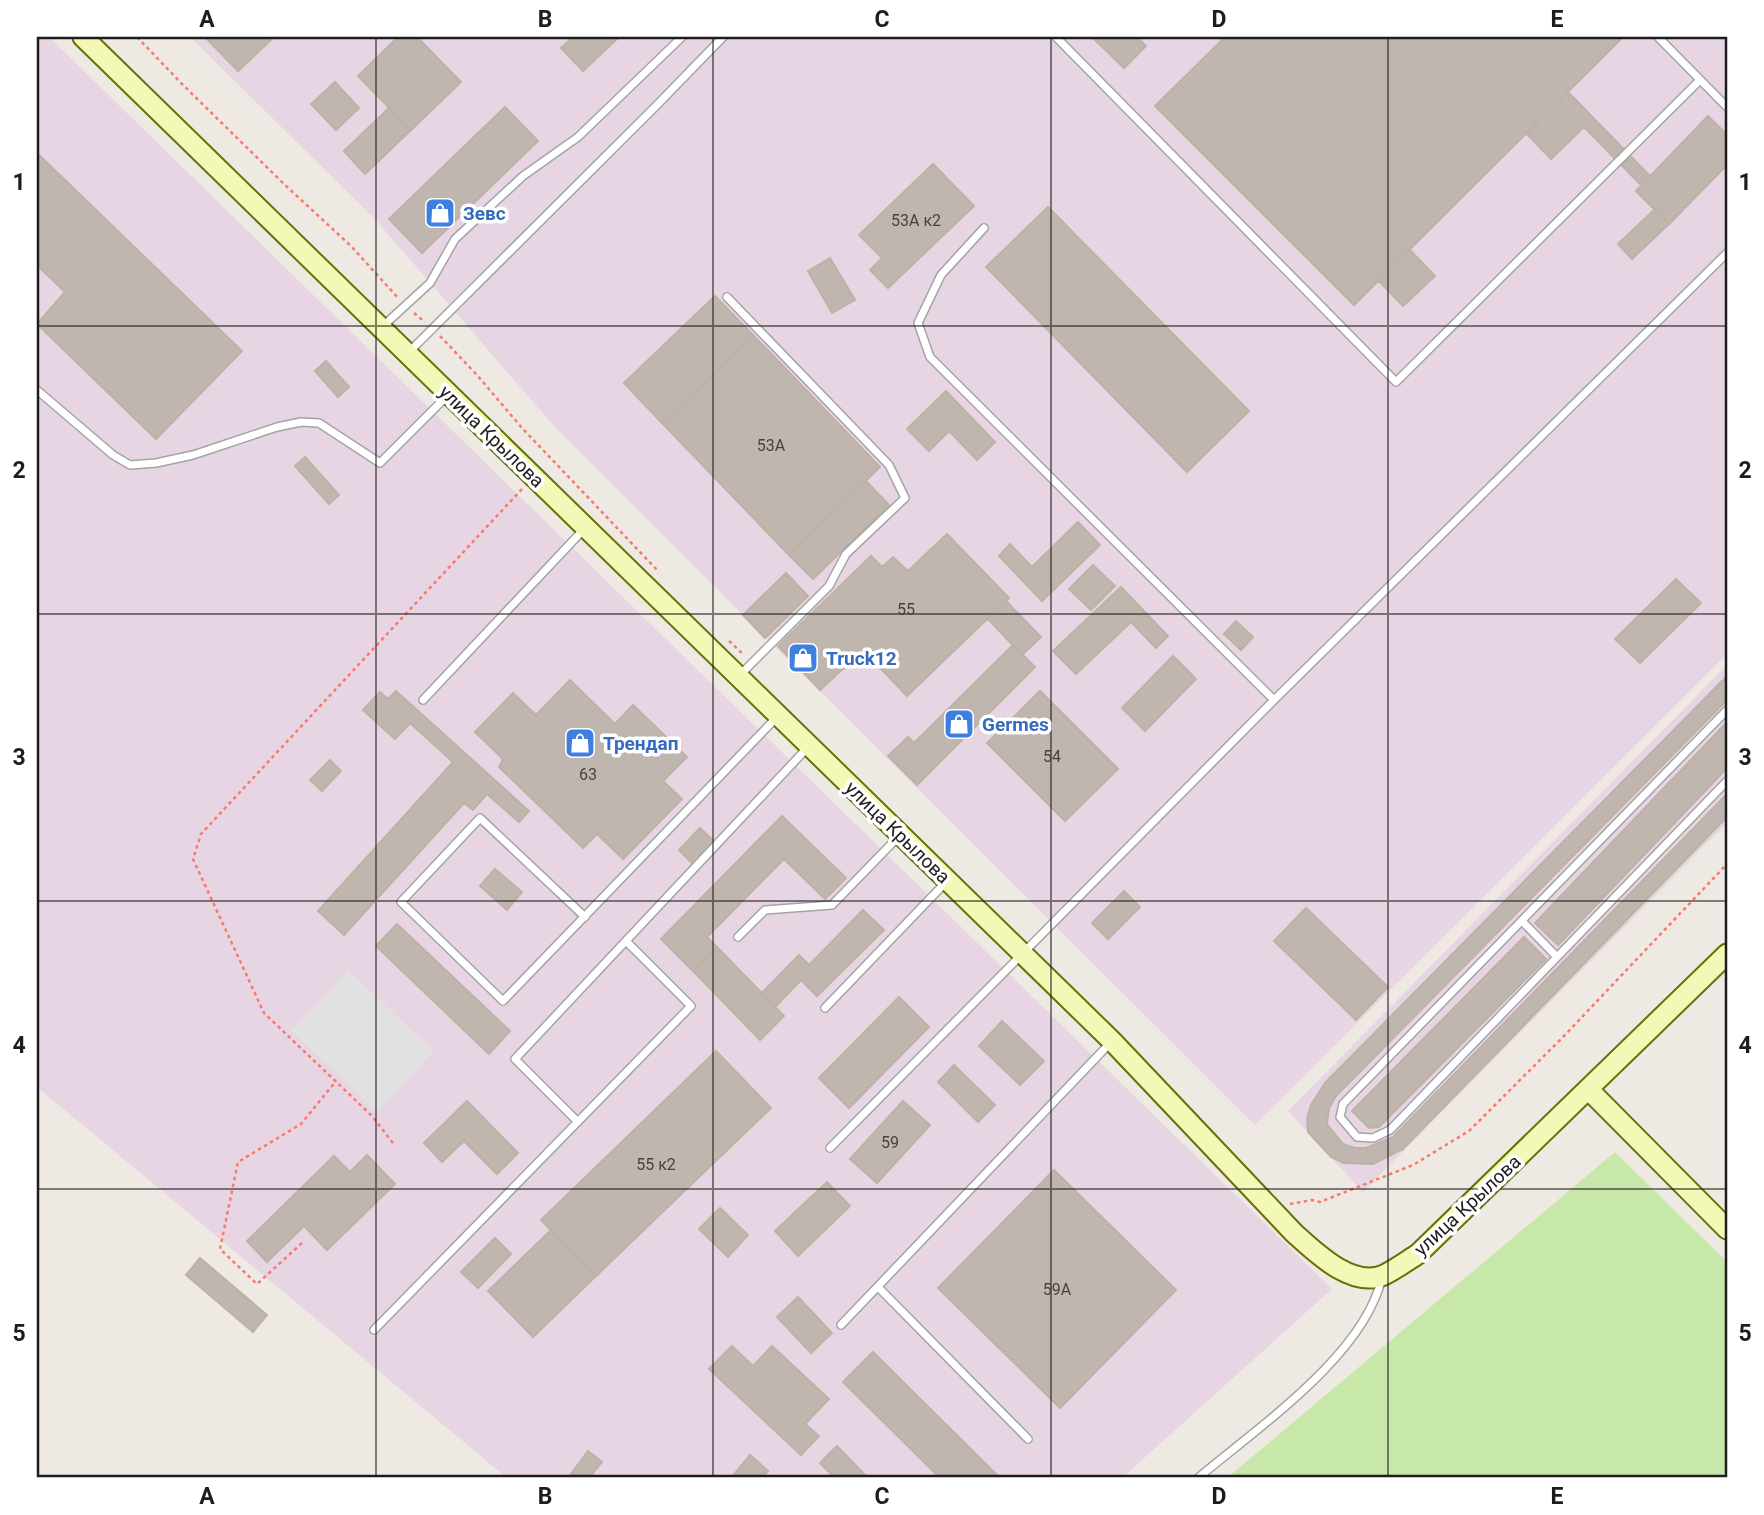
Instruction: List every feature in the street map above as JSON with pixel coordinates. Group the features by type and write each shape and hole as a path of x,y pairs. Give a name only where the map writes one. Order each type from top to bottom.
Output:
{"street":[{"name":"улица Крылова","path":"83,37 586,527 745,669 779,716 1112,1041 1324,1261 1352,1274 1382,1276 1418,1254 1727,954"},
{"path":"1589,1090 1727,1229"}],"lane":[{"path":"381,327 430,283 455,239 523,176 579,136 682,37"},
{"path":"408,354 723,37"},
{"path":"1056,37 1396,382 1700,80"},
{"path":"1658,37 1727,107"},
{"path":"984,229 941,275 918,323 930,357 1274,700"},
{"path":"830,1149 1274,700 1727,253"},
{"path":"727,297 889,465 905,498 846,554 829,586 745,669"},
{"path":"37,390 113,455 130,466 193,455 277,427 301,422 319,424 380,463 450,394"},
{"path":"424,700 586,527"},
{"path":"1727,710 1343,1104 1340,1117 1357,1137 1373,1138 1390,1130 1727,781"},
{"path":"585,917 480,818 401,902 503,1001 585,917 779,716"},
{"path":"578,1122 515,1059 809,745"},
{"path":"738,937 765,910 832,905 901,835"},
{"path":"825,1008 947,880"},
{"path":"1522,921 1558,957"},
{"path":"374,1330 691,1006 626,941"},
{"path":"841,1325 1112,1041"},
{"path":"1198,1478 1299,1393 1341,1352 1375,1300 1382,1276"},
{"path":"878,1287 1028,1438"}],"path":[{"path":"137,37 181,84 351,246 405,305 432,329 660,573"},
{"path":"393,1143 372,1116 264,1013 194,859 201,834 534,477"},
{"path":"724,636 745,669"},
{"path":"1270,1207 1312,1200 1320,1202 1413,1165 1456,1140 1564,1037 1727,864"},
{"path":"302,1243 257,1284 220,1249 238,1163 301,1124 335,1081"}],"shaded area":[{"path":"37,37 49,37 1332,1289 1122,1478 507,1478 37,1087"},
{"path":"190,37 1727,37 1727,654 1255,1125 553,425 374,218"},
{"path":"1727,665 1727,823 1363,1192 1288,1111"},
{"path":"348,970 434,1051 377,1112 291,1031"}],"green space":[{"path":"1615,1152 1727,1262 1727,1478 1227,1478"}],"building":[{"path":"205,37 274,37 238,71"},
{"path":"398,37 417,37 461,82 411,130 358,76"},
{"path":"573,37 619,37 583,71 561,48"},
{"path":"1092,37 1137,37 1146,46 1124,68"},
{"path":"1225,37 1623,37 1354,305 1155,106"},
{"path":"335,82 359,108 336,130 311,104"},
{"path":"1568,92 1650,176 1641,185 1584,127 1551,159 1526,133"},
{"path":"505,107 538,141 422,253 389,219"},
{"path":"389,108 411,130 365,174 344,151"},
{"path":"1708,116 1727,135 1727,165 1669,224 1636,191"},
{"path":"37,153 242,351 156,439 37,324 65,292 37,265"},
{"path":"933,164 974,206 888,288 870,270 882,258 859,235"},
{"path":"1048,207 1249,411 1187,472 986,267"},
{"path":"1655,209 1669,224 1632,259 1618,244"},
{"path":"1410,250 1435,276 1403,306 1378,280"},
{"path":"830,258 855,300 832,313 808,271"},
{"path":"715,296 754,336 662,423 624,383"},
{"path":"754,336 880,467 789,555 662,423"},
{"path":"326,361 349,387 338,397 315,371"},
{"path":"946,391 995,442 977,460 949,431 929,451 907,429"},
{"path":"305,457 339,495 329,504 295,466"},
{"path":"866,481 889,505 813,579 789,555"},
{"path":"1078,522 1100,545 1042,601 999,556 1010,544 1032,567"},
{"path":"947,534 1009,598 907,696 863,650 820,690 778,646 871,556 882,567 893,557 908,571"},
{"path":"1093,565 1115,586 1091,610 1069,589"},
{"path":"786,573 808,596 765,638 743,615"},
{"path":"1676,579 1701,603 1640,663 1615,639"},
{"path":"1121,587 1168,636 1156,648 1131,622 1076,674 1053,651"},
{"path":"1005,600 1041,637 1022,655 987,618"},
{"path":"1236,621 1253,637 1241,650 1224,634"},
{"path":"1013,645 1035,667 917,785 888,756 908,737 914,743"},
{"path":"1173,656 1196,679 1145,731 1122,708"},
{"path":"1727,676 1727,700 1336,1096 1329,1108 1327,1124 1343,1144 1366,1148 1393,1137 1727,794 1727,817 1403,1149 1373,1164 1344,1163 1331,1157 1308,1132 1307,1118 1311,1105 1325,1083"},
{"path":"570,680 615,724 633,705 687,757 663,781 682,799 623,859 597,834 583,848 499,767 503,759 475,732 513,693 536,715"},
{"path":"396,691 529,811 519,822 487,794 473,810 464,803 344,935 318,911 453,762 410,723 395,739 363,710 380,692 388,699"},
{"path":"1040,691 1118,769 1065,821 987,743"},
{"path":"1727,722 1727,768 1558,945 1535,923"},
{"path":"330,760 341,771 322,791 310,780"},
{"path":"782,816 846,878 825,899 784,859 707,937 717,947 693,971 661,939"},
{"path":"700,828 715,842 693,864 679,850"},
{"path":"495,869 522,892 507,910 480,886"},
{"path":"1124,891 1140,907 1108,939 1092,923"},
{"path":"1306,908 1388,987 1356,1020 1274,941"},
{"path":"863,910 884,930 817,996 801,980 776,1006 762,993 799,955 809,965"},
{"path":"397,924 510,1031 489,1054 376,946"},
{"path":"1524,937 1546,959 1379,1127 1369,1128 1352,1111"},
{"path":"717,947 784,1016 760,1040 693,971"},
{"path":"899,997 929,1027 849,1108 819,1078"},
{"path":"1002,1021 1044,1061 1020,1085 979,1046"},
{"path":"716,1051 771,1108 596,1276 541,1220"},
{"path":"954,1065 995,1105 978,1122 938,1082"},
{"path":"467,1101 518,1153 497,1174 464,1141 442,1162 424,1143"},
{"path":"903,1101 930,1125 877,1183 850,1159"},
{"path":"367,1155 395,1184 327,1250 304,1226 267,1262 247,1241 334,1156 350,1172"},
{"path":"1054,1170 1176,1290 1060,1408 938,1288"},
{"path":"827,1182 850,1206 798,1256 775,1231"},
{"path":"720,1208 748,1235 728,1257 699,1229"},
{"path":"551,1230 596,1276 533,1337 488,1291"},
{"path":"495,1238 511,1254 478,1288 461,1272"},
{"path":"200,1258 267,1315 253,1332 186,1275"},
{"path":"798,1297 832,1333 811,1353 777,1317"},
{"path":"732,1346 753,1366 772,1346 829,1399 805,1424 819,1436 801,1455 709,1369"},
{"path":"873,1352 1000,1478 940,1478 843,1382"},
{"path":"837,1446 868,1478 835,1478 820,1463"},
{"path":"588,1451 602,1462 589,1478 568,1478"},
{"path":"750,1455 768,1471 762,1478 731,1478"}],"place":[{"name":"Зевс","path":"440,213"},
{"name":"Truck12","path":"803,658"},
{"name":"Germes","path":"959,724"},
{"name":"Трендап","path":"580,743"}]}
